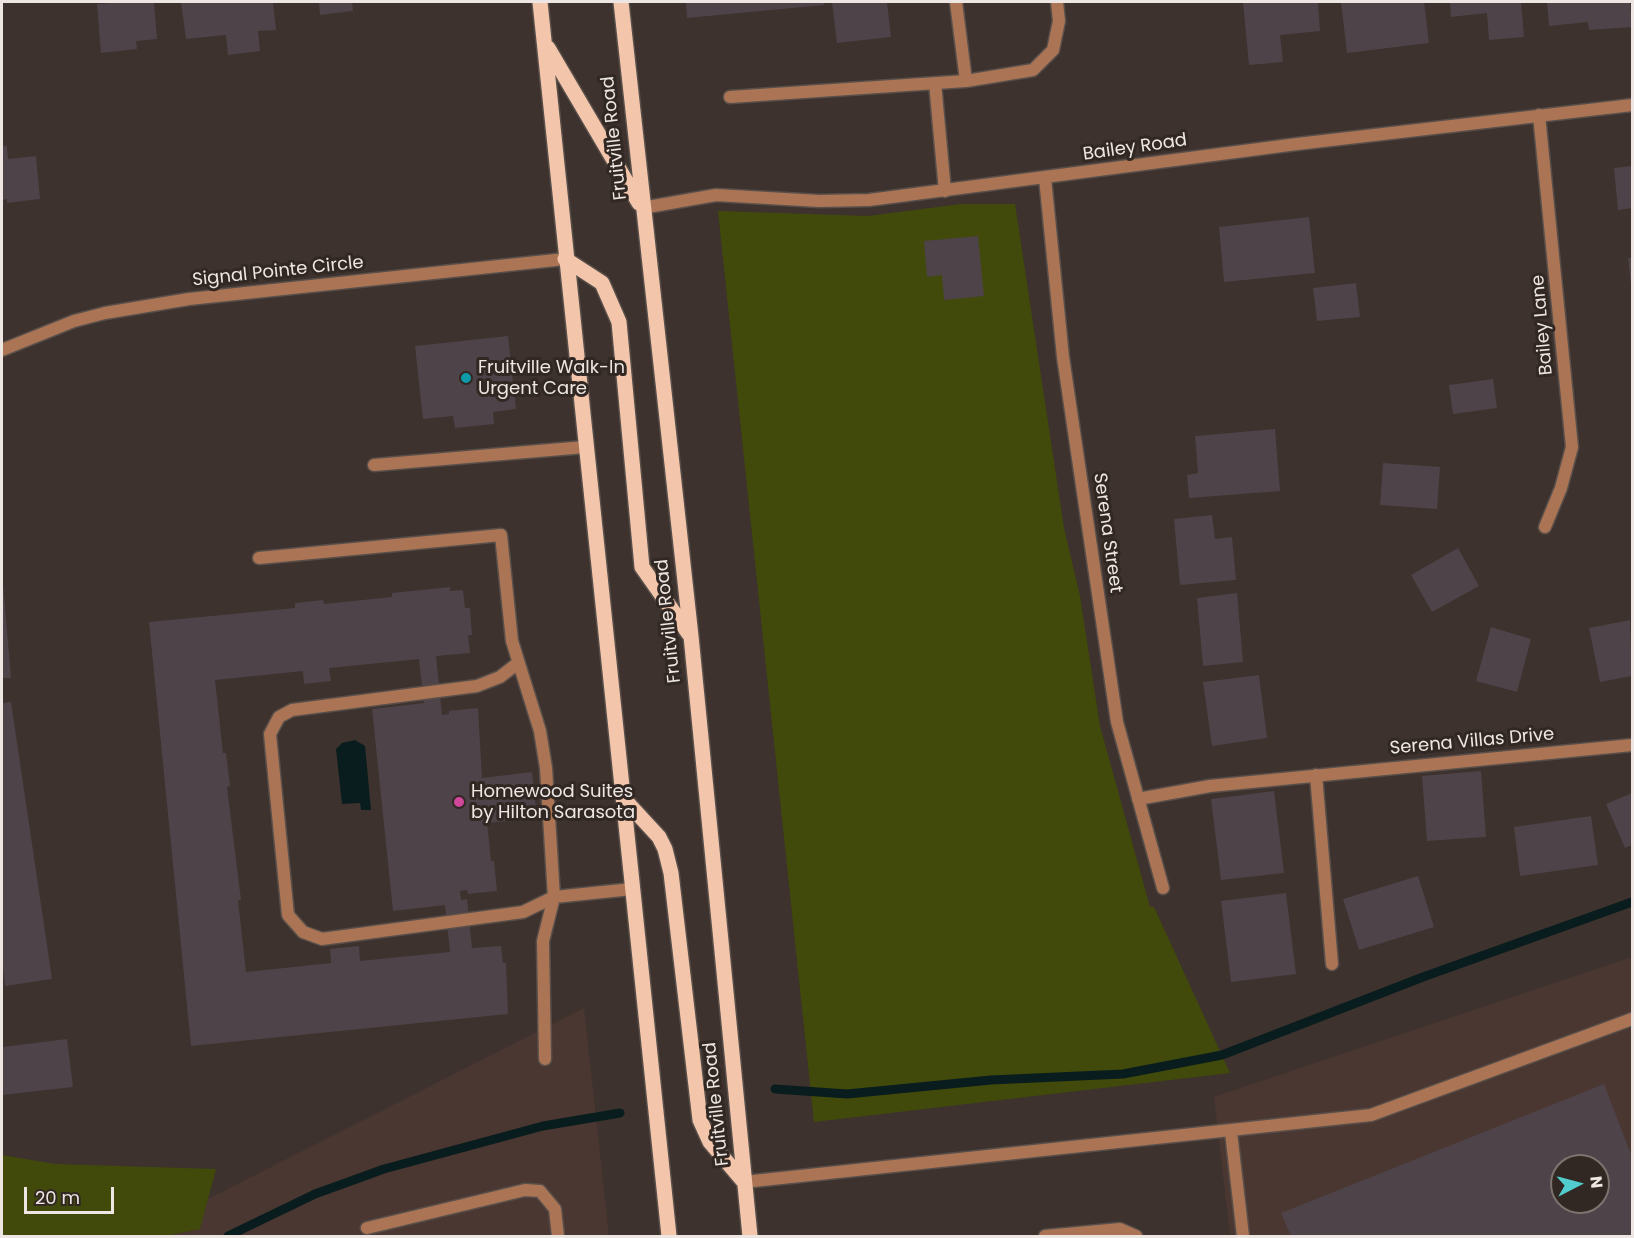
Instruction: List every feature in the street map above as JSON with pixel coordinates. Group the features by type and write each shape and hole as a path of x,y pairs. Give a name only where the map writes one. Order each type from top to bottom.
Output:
{"main road":[{"path":"540,2 565,259 669,1236"},
{"name":"Fruitville Road","path":"621,2 691,636 750,1236"},
{"path":"545,43 642,208"},
{"path":"565,259 602,283 619,322 642,567 691,636"},
{"path":"623,798 659,837 665,849 671,873 700,1120 710,1142 744,1182"}],"street":[{"path":"956,2 966,81"},
{"path":"730,97 966,81 1033,70 1053,50 1059,21 1057,2"},
{"path":"935,83 945,190"},
{"name":"Bailey Road","path":"642,208 716,195 859,200 1632,105"},
{"name":"Bailey Lane","path":"1539,115 1572,447 1562,488 1545,527"},
{"name":"Serena Street","path":"1045,178 1063,357 1115,710 1163,888"},
{"name":"Signal Pointe Circle","path":"2,351 74,321 105,313 189,299 565,259"},
{"path":"374,465 585,447"},
{"path":"259,558 501,535 512,641 540,731 546,768 554,897 543,941 546,1059"},
{"path":"518,663 500,677 477,686 292,710 279,717 270,734 288,915 303,932 322,939 523,912 554,897 632,889"},
{"name":"Serena Villas Drive","path":"1138,798 1210,786 1632,745"},
{"path":"1316,775 1332,964"},
{"path":"744,1182 1231,1132 1371,1115 1632,1019"},
{"path":"1231,1132 1243,1236"},
{"path":"367,1228 525,1190 540,1191 555,1209 558,1236"},
{"path":"1046,1236 1120,1228 1136,1236"}],"shaded area":[{"path":"355,740 365,746 371,810 361,810 360,803 342,804 336,749 342,743"},
{"path":"1632,957 1632,1236 1230,1236 1214,1097"},
{"path":"584,1008 609,1236 166,1236 200,1229 208,1199"}],"green space":[{"path":"961,204 1015,204 1064,528 1080,596 1100,726 1150,907 1154,907 1230,1073 814,1122 718,211 868,216"},
{"path":"2,1155 55,1164 216,1169 200,1229 166,1236 2,1236"}],"building":[{"path":"154,2 157,39 136,41 137,49 101,53 97,4"},
{"path":"181,2 273,2 276,30 258,31 260,51 228,55 226,35 186,39"},
{"path":"319,2 352,2 353,11 320,15"},
{"path":"686,2 824,2 824,5 687,18"},
{"path":"832,2 887,2 891,37 837,43"},
{"path":"1243,2 1318,2 1320,31 1280,35 1283,62 1249,65"},
{"path":"1341,2 1424,2 1429,43 1347,53"},
{"path":"1450,2 1521,2 1524,37 1489,40 1487,13 1451,17"},
{"path":"1547,2 1630,2 1632,27 1589,30 1588,22 1549,26"},
{"path":"2,146 7,146 8,159 36,156 40,199 7,203 7,199 2,200"},
{"path":"1632,166 1632,208 1618,210 1614,168"},
{"path":"1309,217 1315,273 1224,282 1219,227"},
{"path":"978,236 984,296 944,300 942,275 927,277 924,241"},
{"path":"1628,258 1632,258 1631,285"},
{"path":"1356,283 1360,317 1317,321 1313,288"},
{"name":"Fruitville Walk-In Urgent Care","path":"508,336 516,409 493,412 494,424 455,428 453,416 423,419 415,346"},
{"path":"1493,379 1497,408 1453,414 1449,385"},
{"path":"1275,429 1280,491 1189,498 1187,475 1198,473 1195,436"},
{"path":"1383,463 1440,467 1437,509 1380,505"},
{"path":"1212,515 1215,539 1232,537 1236,580 1180,585 1174,519"},
{"path":"1458,548 1479,586 1432,612 1411,575"},
{"path":"2,572 11,678 2,678"},
{"name":"Homewood Suites by Hilton Sarasota","path":"450,587 450,591 463,590 465,608 470,608 472,635 468,635 470,653 436,656 442,715 449,714 449,711 478,708 482,778 532,772 537,818 487,823 497,891 468,894 467,890 460,891 461,900 467,899 472,948 501,946 503,963 506,963 508,1014 191,1046 149,622 295,608 295,603 323,600 324,604 392,597 392,593","holes":["419,659 424,703 372,709 393,911 445,905 450,952 360,961 359,946 330,949 331,963 246,972 238,900 241,900 227,787 230,786 226,753 223,753 215,680 303,671 304,684 331,681 329,668"]},
{"path":"1237,593 1243,662 1203,666 1197,598"},
{"path":"1630,620 1632,676 1600,682 1589,628"},
{"path":"1491,627 1531,639 1517,692 1476,681"},
{"path":"1259,675 1267,738 1212,746 1203,682"},
{"path":"11,702 52,979 5,986 2,960 2,703"},
{"path":"1481,771 1486,837 1427,841 1422,776"},
{"path":"1274,791 1284,873 1221,880 1211,799"},
{"path":"1632,793 1632,845 1625,848 1606,804"},
{"path":"1591,816 1598,865 1520,876 1514,827"},
{"path":"1418,876 1434,927 1359,950 1343,899"},
{"path":"1286,893 1296,974 1231,982 1221,901"},
{"path":"67,1039 73,1087 2,1095 2,1047"},
{"path":"1604,1084 1632,1157 1632,1236 1291,1236 1281,1213"}],"waterway":[{"path":"775,1089 847,1094 991,1080 1123,1074 1222,1055 1423,977 1632,902"},
{"path":"228,1236 315,1194 384,1169 543,1126 620,1113"}],"place":[{"name":"Fruitville Walk-In Urgent Care","path":"466,378"},
{"name":"Homewood Suites by Hilton Sarasota","path":"459,802"}]}
